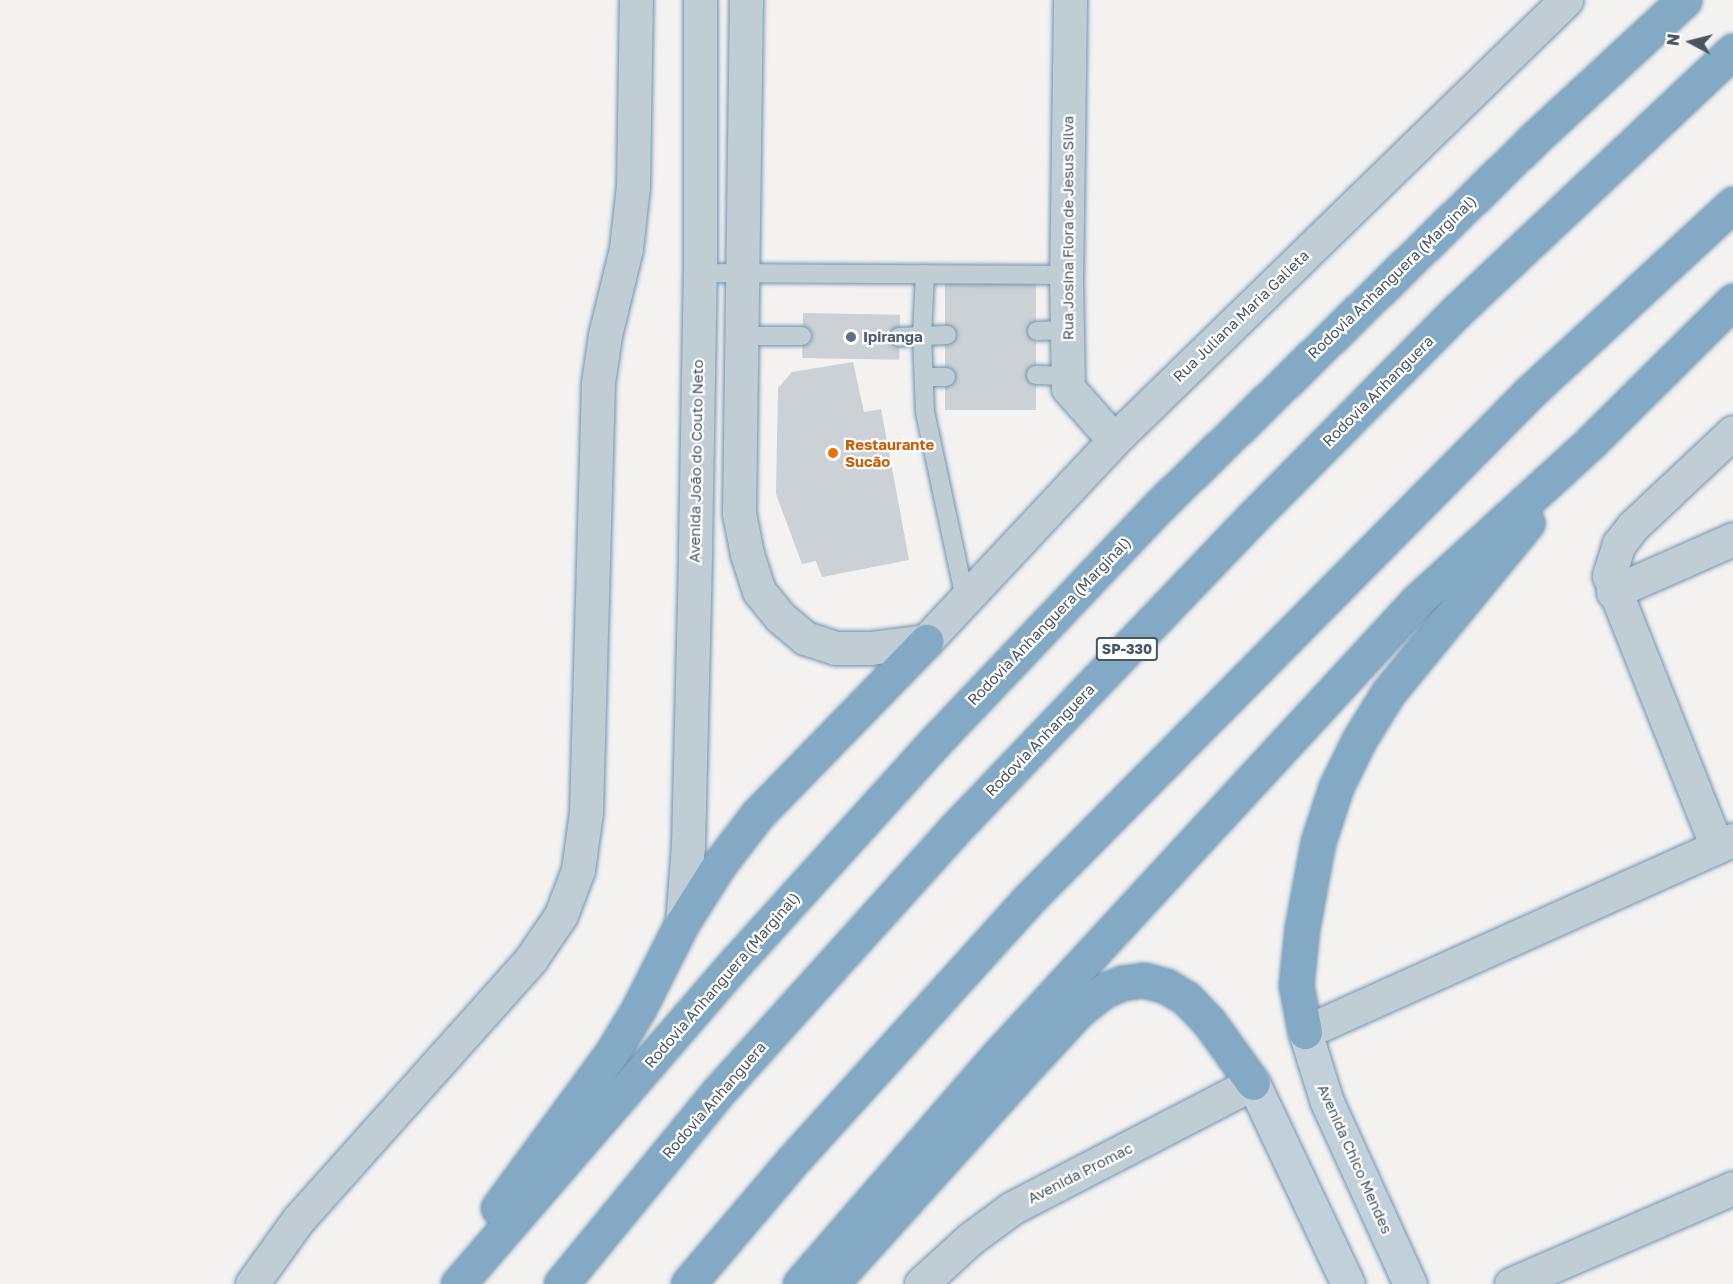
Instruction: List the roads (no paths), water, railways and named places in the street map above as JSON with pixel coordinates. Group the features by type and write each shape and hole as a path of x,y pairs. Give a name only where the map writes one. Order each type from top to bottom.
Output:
{"highway":[{"name":"Rodovia Anhanguera (Marginal)","path":"460,1280 737,961 879,803 1150,515 1516,156 1684,0"},
{"name":"Rodovia Anhanguera","path":"561,1284 719,1091 970,814 1250,520 1458,310 1733,51"},
{"path":"688,1284 795,1158 1037,891 1530,392 1733,204"},
{"path":"800,1284 1002,1051 1416,602 1590,443 1733,301"},
{"path":"1305,1032 1296,985 1308,886 1318,842 1336,787 1359,740 1388,693 1590,443"},
{"path":"460,1280 501,1202 612,1053 639,1008 701,889 757,815 926,640"},
{"path":"831,1284 906,1204 1077,1012 1102,991 1122,983 1144,980 1166,986 1186,998 1209,1022 1253,1083"}],"street":[{"path":"252,1284 298,1220 531,959 561,915 578,870 586,812 598,383 604,335 626,249 633,186 636,0"},
{"name":"Avenida João do Couto Neto","path":"682,923 688,845 700,273 700,0"},
{"path":"746,0 739,513 747,554 759,591 780,617 805,638 836,648 870,648 926,640"},
{"name":"Rua Josina Flora de Jesus Silva","path":"1070,0 1066,275 1052,331 1068,376 1068,387 1114,440"},
{"name":"Rua Juliana Maria Galieta","path":"926,640 1114,440 1566,0"},
{"path":"1305,1032 1725,843 1613,592 1609,576 1619,543 1633,526 1733,432"},
{"path":"1613,592 1733,539"},
{"path":"694,549 747,554"},
{"name":"Avenida Chico Mendes","path":"1305,1032 1327,1102 1410,1284"},
{"path":"1253,1083 1348,1284"},
{"name":"Avenida Promac","path":"921,1284 970,1239 1012,1208 1253,1083"},
{"path":"1511,1284 1733,1188"}],"lane":[{"path":"700,273 743,271 1066,275"},
{"path":"925,274 922,335 925,377 924,412 964,598"},
{"path":"900,337 947,335"},
{"path":"741,336 802,336"},
{"path":"1036,375 1068,376"},
{"path":"925,377 946,377"}],"place":[{"name":"Ipiranga","path":"851,337"},
{"name":"Restaurante Sucão","path":"833,453"}]}
